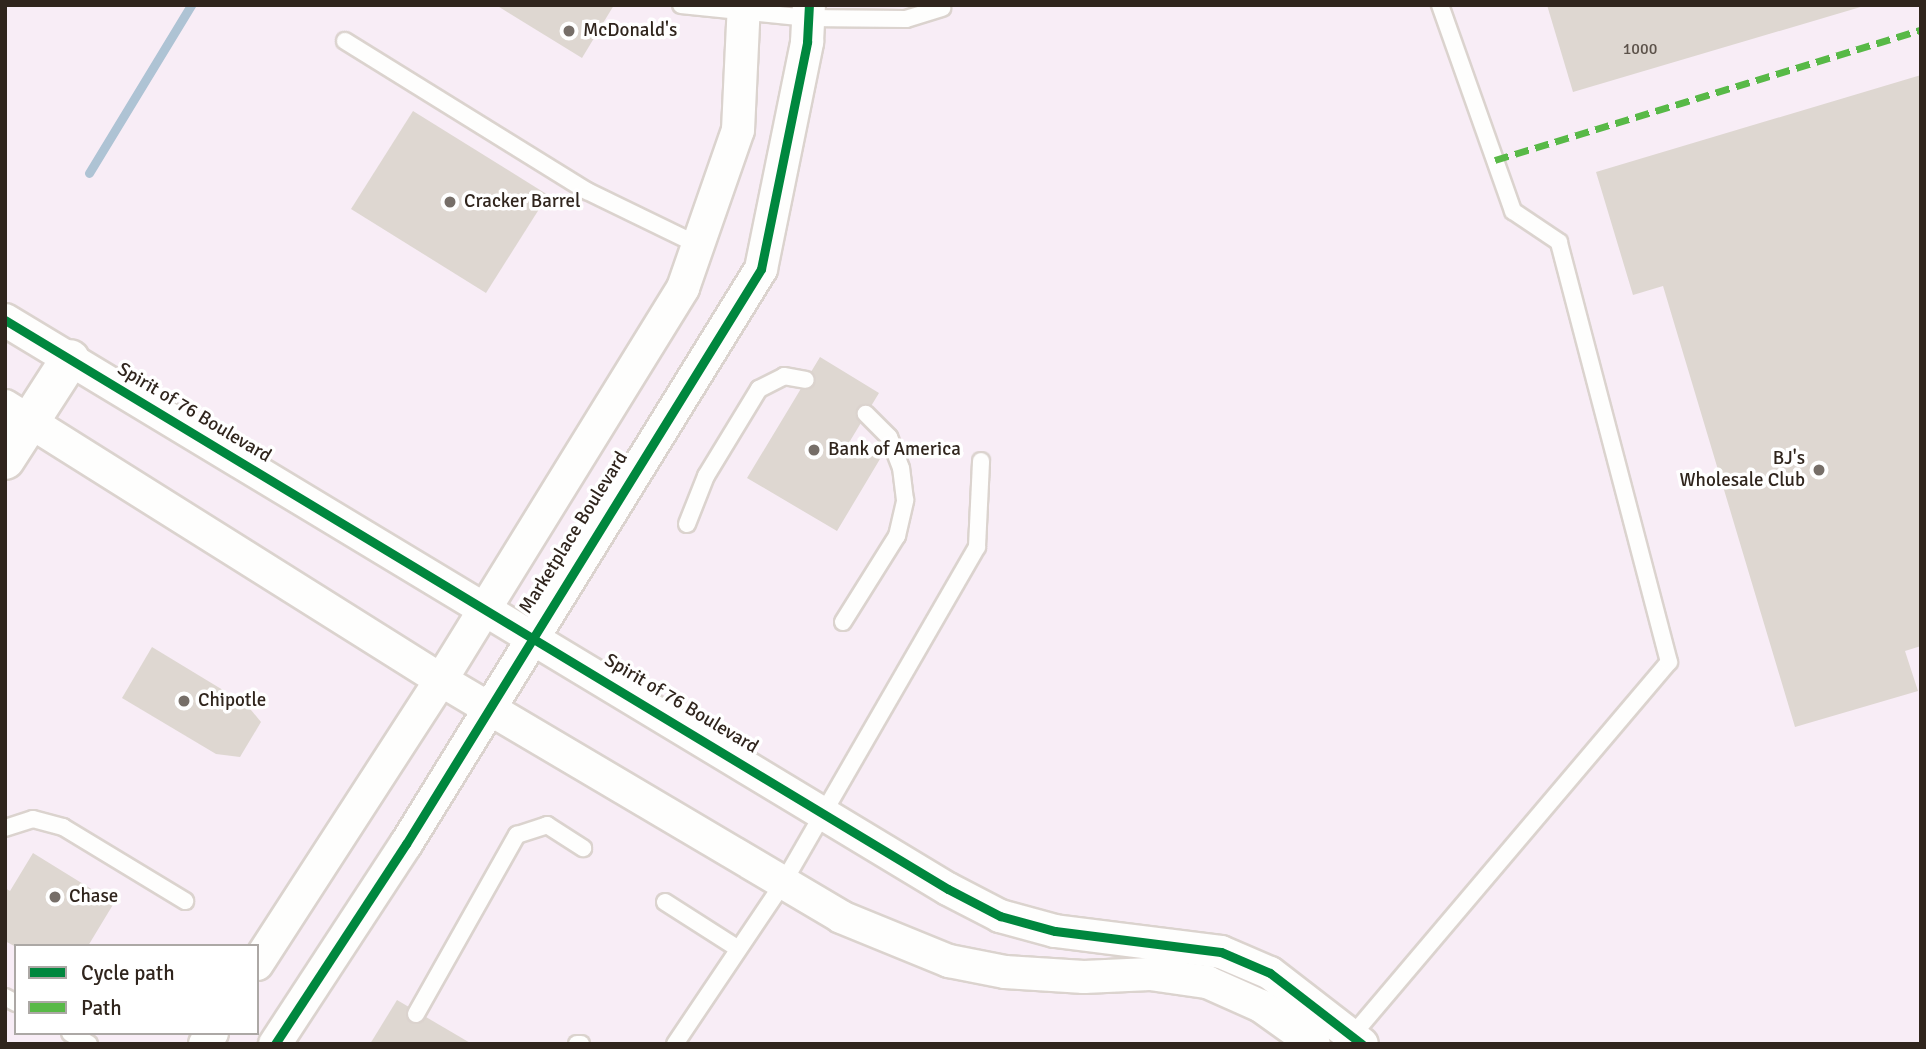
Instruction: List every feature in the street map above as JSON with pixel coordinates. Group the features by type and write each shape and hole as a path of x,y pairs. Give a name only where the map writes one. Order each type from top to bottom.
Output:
{"highway":[{"path":"5,460 17,413 70,359"}],"street":[{"name":"Marketplace Boulevard","path":"259,961 441,680 683,288 738,130 744,10"},
{"name":"Marketplace Boulevard","path":"275,1044 406,844 531,635 761,269 809,12"},
{"name":"Spirit of 76 Boulevard","path":"5,320 825,814 1000,916 1055,931 1221,952 1270,973 1353,1040"},
{"path":"17,413 487,708 783,883 894,942 949,961 1005,972 1150,974 1207,982 1261,1006 1314,1044"}],"lane":[{"path":"681,5 906,19 942,8"},
{"path":"1353,1040 1669,662 1559,242 1513,211 1440,5"},
{"path":"345,41 587,191 698,245"},
{"path":"687,524 706,476 759,389 784,376 806,380"},
{"path":"843,622 897,536 905,500 901,468 888,437 866,414"},
{"path":"675,1044 783,883 825,814 977,547 981,461"},
{"path":"5,828 33,819 63,827 185,901"},
{"path":"416,1014 517,835 547,825 583,848"},
{"path":"665,902 737,948"},
{"path":"73,1035 89,1044"}],"shaded area":[{"path":"5,5 1921,5 1921,1044 5,1044"}],"building":[{"name":"McDonald's","path":"496,5 614,5 582,58"},
{"path":"1547,5 1863,5 1864,6 1573,92"},
{"name":"BJ's Wholesale Club","path":"1921,75 1921,646 1905,651 1918,691 1795,727 1663,286 1633,295 1596,172"},
{"name":"Cracker Barrel","path":"413,111 548,195 486,293 351,209"},
{"name":"Bank of America","path":"820,357 879,393 850,441 880,459 837,531 747,478"},
{"name":"Chipotle","path":"152,647 246,704 261,722 240,757 216,754 122,698"},
{"name":"Chase","path":"33,853 114,903 89,944 14,946 5,941 5,888 10,891"},
{"path":"397,1000 472,1044 370,1044"}],"waterway":[{"path":"89,173 191,5"}],"marked path":[{"path":"1495,160 1921,30"}],"cycle path":[{"path":"275,1044 406,844 761,269 807,42 809,5"},
{"path":"5,320 948,889 1000,916 1055,931 1221,952 1270,973 1362,1044"}],"place":[{"name":"McDonald's","path":"569,31"},
{"name":"Cracker Barrel","path":"450,202"},
{"name":"Bank of America","path":"814,450"},
{"name":"BJ's Wholesale Club","path":"1819,470"},
{"name":"Chipotle","path":"184,701"},
{"name":"Chase","path":"55,897"}]}
